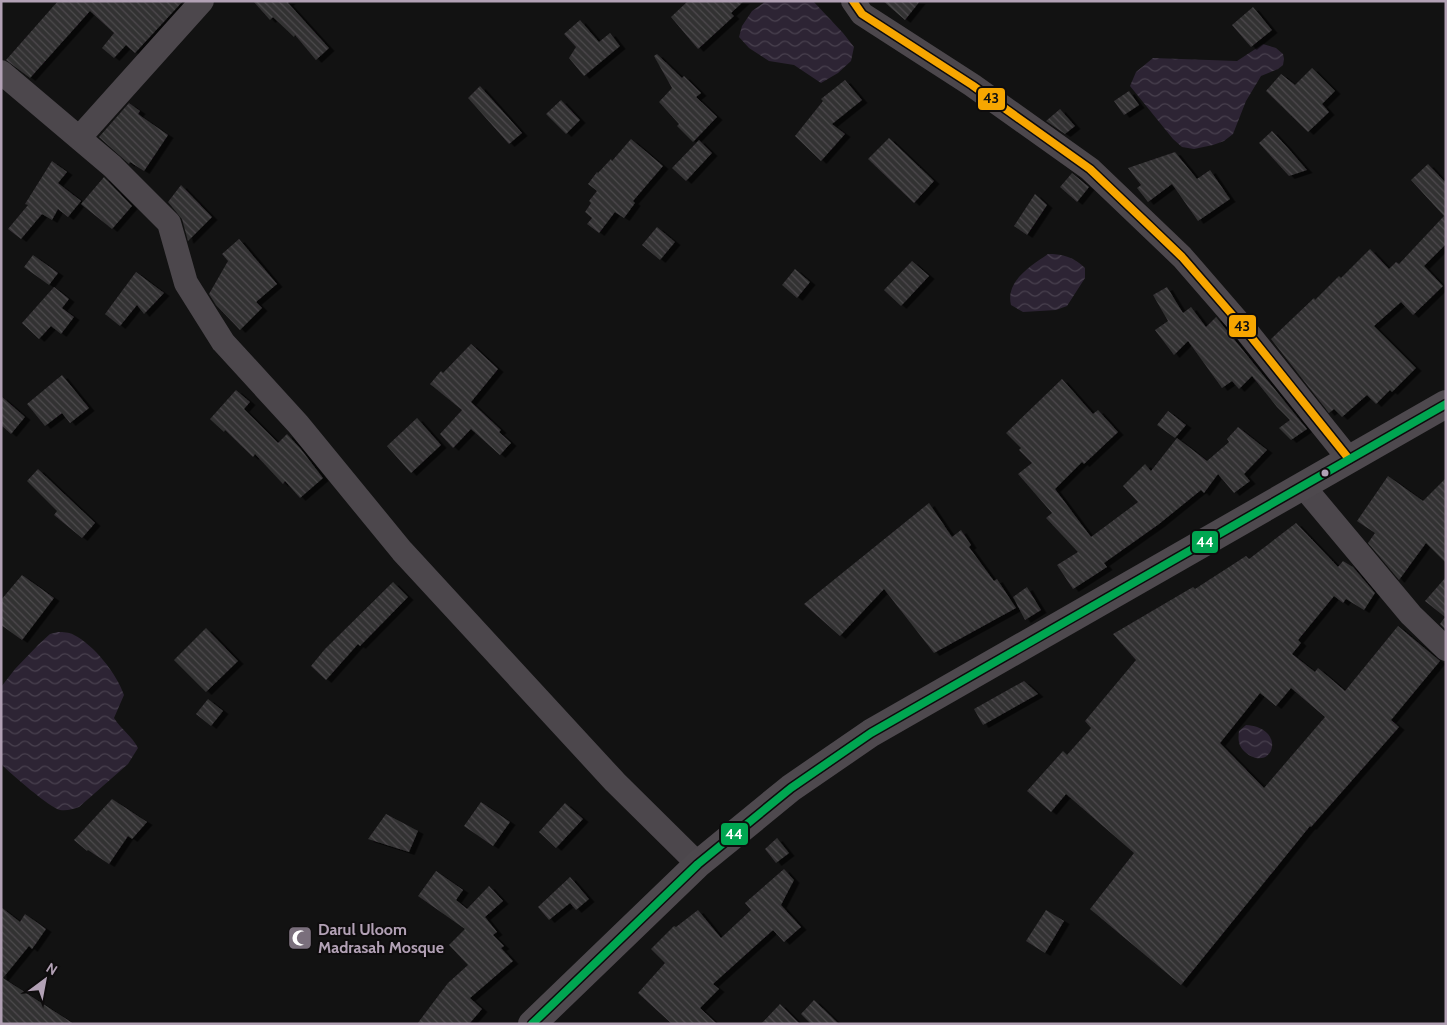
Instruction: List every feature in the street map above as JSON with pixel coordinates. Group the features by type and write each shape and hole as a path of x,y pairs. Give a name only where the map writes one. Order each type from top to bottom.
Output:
{"highway":[{"path":"532,1024 698,864 791,788 871,732 1446,404"}],"street":[{"path":"79,138 202,1"},
{"path":"853,1 862,14 972,85 1090,169 1182,257 1248,333 1350,459"},
{"path":"1,72 112,166 169,223 186,283 223,342 298,424 402,551 615,782 698,864"},
{"path":"1303,486 1411,614 1446,649"}],"water":[{"path":"766,1 813,1 854,47 851,61 838,73 821,83 794,65 769,61 749,48 739,37 742,26 752,11"},
{"path":"1263,44 1276,48 1283,54 1283,65 1261,76 1246,101 1233,134 1224,141 1213,145 1194,149 1182,147 1173,139 1130,86 1136,72 1153,58 1237,61"},
{"path":"1048,254 1059,255 1077,261 1085,268 1085,278 1067,306 1056,310 1023,312 1011,305 1010,296 1012,288 1021,275"},
{"path":"58,632 70,633 82,640 97,653 110,669 124,695 114,718 138,748 128,764 79,807 65,810 55,808 48,803 1,764 1,687 39,644 50,634"},
{"path":"1246,725 1259,728 1268,734 1272,741 1272,748 1269,754 1263,758 1255,758 1241,747 1239,731"}],"building":[{"path":"58,1 183,1 135,53 126,45 114,58 102,48 114,33 90,11 30,78 6,60"},
{"path":"253,1 290,1 288,3 329,48 316,60 295,35 294,37 273,17 270,20"},
{"path":"688,1 744,1 731,13 734,16 698,49 671,17"},
{"path":"883,1 920,1 905,20"},
{"path":"1253,7 1272,30 1251,47 1232,25"},
{"path":"580,20 599,42 610,33 620,46 584,76 569,58 576,47 564,34"},
{"path":"657,54 701,93 696,97 717,117 693,142 677,126 679,124 659,102 672,88 654,56"},
{"path":"1312,68 1335,91 1322,104 1329,112 1308,132 1266,91 1281,74 1295,85"},
{"path":"845,80 862,100 832,124 845,134 821,161 795,136 823,101 821,99"},
{"path":"480,86 522,133 509,144 468,98"},
{"path":"1129,91 1139,105 1124,115 1114,101"},
{"path":"561,100 580,120 566,134 546,114"},
{"path":"129,103 140,111 138,114 168,135 144,171 130,162 129,164 99,137"},
{"path":"1060,109 1075,126 1065,134 1046,121"},
{"path":"1272,131 1307,170 1289,176 1259,143"},
{"path":"889,138 934,181 914,203 868,159"},
{"path":"631,139 663,166 633,201 635,203 624,218 615,212 599,233 587,224 592,218 585,212 591,203 589,201 597,191 588,184 597,172 611,159 612,161"},
{"path":"699,140 712,153 686,181 672,168"},
{"path":"1175,152 1197,179 1210,170 1230,199 1198,221 1172,184 1148,202 1137,188 1141,185 1128,168"},
{"path":"52,161 67,172 58,183 81,201 68,217 58,209 52,220 42,214 21,239 8,229 28,205 25,204"},
{"path":"1428,164 1446,183 1446,244 1424,266 1443,286 1413,315 1401,302 1374,326 1416,368 1392,392 1390,390 1376,404 1367,395 1342,417 1334,409 1329,413 1271,339 1339,276 1341,278 1370,249 1389,269 1396,262 1399,264 1444,216 1411,180"},
{"path":"1072,173 1089,187 1077,202 1060,187"},
{"path":"104,177 132,206 112,229 81,204"},
{"path":"181,185 212,217 188,241 182,219 168,202"},
{"path":"1035,194 1047,205 1027,235 1014,226"},
{"path":"657,227 675,242 660,260 642,245"},
{"path":"239,239 277,284 256,302 262,308 240,330 216,305 209,294 228,261 222,254"},
{"path":"33,255 58,273 49,285 24,267"},
{"path":"912,261 929,276 901,306 884,290"},
{"path":"795,269 810,282 797,298 782,285"},
{"path":"136,272 164,293 144,314 137,305 120,326 105,314"},
{"path":"54,287 69,299 62,308 74,317 61,334 51,326 39,339 22,323"},
{"path":"1167,287 1183,313 1191,307 1206,327 1216,317 1307,429 1291,440 1279,428 1290,420 1252,376 1239,389 1232,381 1222,388 1188,341 1174,355 1155,330 1168,321 1153,295"},
{"path":"471,344 498,369 471,402 501,430 499,432 511,443 500,455 471,429 453,448 440,434 462,410 430,384 441,371 443,373"},
{"path":"62,375 89,408 70,423 62,413 45,426 27,404"},
{"path":"1062,379 1093,414 1098,410 1118,432 1084,464 1082,462 1055,489 1091,537 1138,502 1123,486 1145,464 1151,471 1177,438 1207,461 1229,442 1227,439 1238,427 1267,450 1244,474 1250,481 1234,493 1218,474 1204,493 1201,490 1159,524 1104,563 1107,567 1073,589 1057,565 1078,552 1046,518 1052,513 1018,474 1032,463 1019,450 1021,448 1006,433"},
{"path":"236,390 250,402 244,409 278,443 287,434 323,478 300,498 285,481 283,484 255,454 253,457 225,430 224,432 210,419"},
{"path":"1,396 25,417 11,434 1,425"},
{"path":"1168,411 1186,425 1175,438 1157,425"},
{"path":"417,418 441,445 411,473 387,446"},
{"path":"38,469 95,523 82,538 54,515 57,511 27,481"},
{"path":"1388,476 1423,501 1446,478 1446,563 1426,543 1399,580 1368,543 1375,533 1357,521"},
{"path":"929,503 952,537 961,530 971,545 969,547 994,581 997,579 1016,608 934,653 884,589 840,636 804,604"},
{"path":"1296,523 1338,567 1343,561 1353,567 1375,593 1364,610 1346,599 1343,603 1334,596 1298,640 1301,643 1292,654 1315,672 1318,668 1345,691 1398,626 1440,661 1391,720 1399,727 1310,826 1181,985 1090,909 1134,853 1066,794 1051,812 1027,791 1063,751 1067,755 1091,728 1085,721 1136,660 1113,634 1193,587 1195,589 1246,556 1249,559","holes":["1291,688 1325,717 1264,788 1220,743 1260,693 1276,706"]},
{"path":"22,575 54,598 22,640 1,625 1,600"},
{"path":"1446,577 1446,630 1440,624 1445,617 1425,601"},
{"path":"393,582 408,597 360,646 358,644 326,680 311,666 325,649"},
{"path":"1027,587 1041,610 1025,620 1013,597"},
{"path":"206,628 238,661 206,692 174,660"},
{"path":"1024,681 1038,694 983,725 974,709"},
{"path":"208,699 223,711 211,726 196,714"},
{"path":"112,799 147,822 132,839 128,836 109,864 87,851 74,840"},
{"path":"481,802 510,822 493,846 464,826"},
{"path":"565,803 583,819 556,848 539,832"},
{"path":"386,814 418,831 409,852 368,839"},
{"path":"777,838 789,853 776,863 765,849"},
{"path":"784,869 794,880 781,905 801,927 784,942 773,930 713,984 719,989 700,1008 717,1024 672,1024 638,993 665,963 651,949 674,926 676,927 698,910 721,938 751,910 745,903"},
{"path":"436,871 463,890 456,900 467,909 489,886 503,901 485,917 497,932 493,935 504,946 501,948 513,961 470,998 482,1009 469,1024 417,1024 448,983 468,965 449,945 465,929 418,896"},
{"path":"570,877 589,899 576,910 570,903 549,920 538,907"},
{"path":"1,907 20,922 25,914 46,929 32,949 29,946 3,978 74,1024 1,1024"},
{"path":"1046,910 1064,921 1045,953 1026,941"},
{"path":"814,1000 839,1024 811,1024 801,1014"},
{"path":"780,1004 800,1024 761,1024"}],"transit line":[{"name":"43","path":"853,1 862,14 972,85 1090,169 1182,257 1248,333 1349,459"},
{"name":"44","path":"532,1024 698,864 791,788 871,733 1446,404"}],"place":[{"name":"Darul Uloom Madrasah Mosque","path":"300,938"}]}
